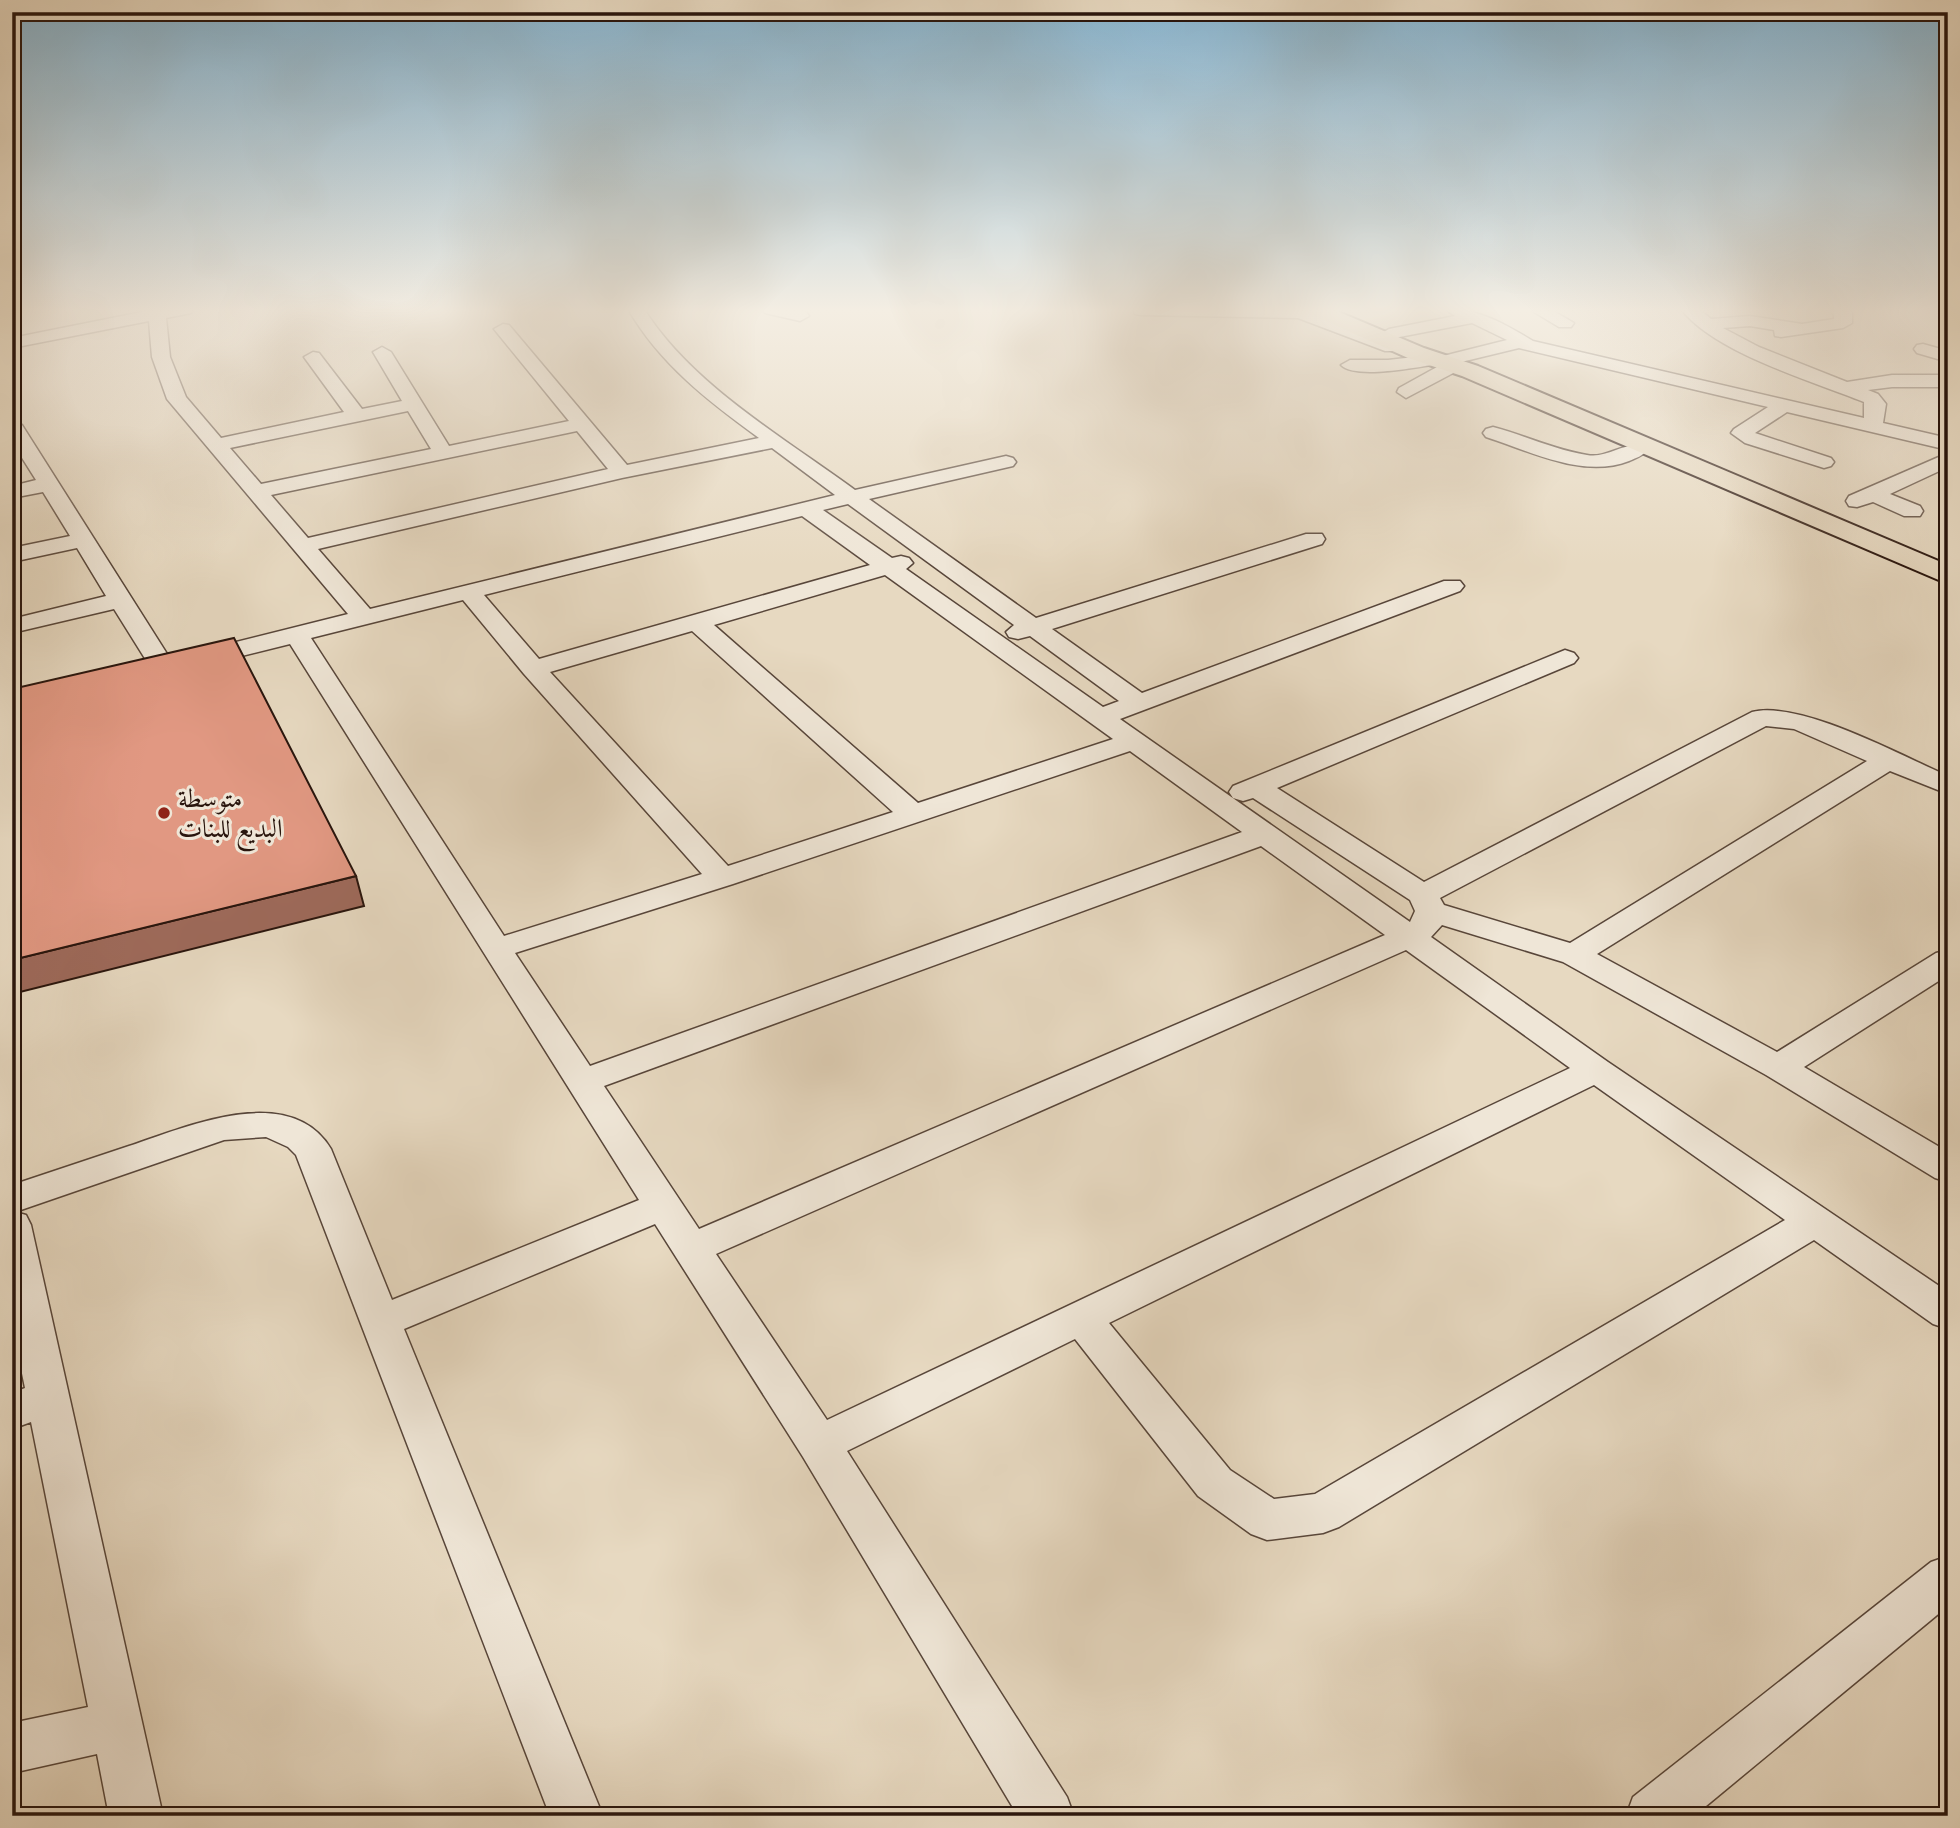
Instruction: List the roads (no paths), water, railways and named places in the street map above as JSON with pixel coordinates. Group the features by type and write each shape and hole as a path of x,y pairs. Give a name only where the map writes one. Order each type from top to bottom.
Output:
{"main road":[{"path":"1504,394 1948,586"},
{"path":"1525,394 1948,575"}],"street":[{"path":"175,394 186,411 363,616"},
{"path":"341,394 357,416"},
{"path":"407,394 443,453"},
{"path":"557,394 622,472"},
{"path":"718,394 851,497 1139,703"},
{"path":"1731,394 1948,444"},
{"path":"1864,394 1876,404 1873,427"},
{"path":"217,445 413,404"},
{"path":"1782,407 1741,433 1824,462"},
{"path":"255,492 582,424"},
{"path":"12,425 163,668"},
{"path":"1493,433 1587,461 1610,461 1637,450"},
{"path":"302,546 622,472 777,441"},
{"path":"1912,511 1865,497 1948,459"},
{"path":"138,674 363,616 1006,462"},
{"path":"12,492 49,484"},
{"path":"807,509 1265,834 1421,914 1574,955 1778,1067 1948,1169"},
{"path":"993,640 1314,539"},
{"path":"12,555 84,540"},
{"path":"533,668 697,623 931,553"},
{"path":"1101,717 1452,586"},
{"path":"468,591 533,668 722,878"},
{"path":"12,626 121,600"},
{"path":"697,623 913,814"},
{"path":"296,634 496,949 819,1444 1048,1816"},
{"path":"1220,802 1565,658"},
{"path":"692,1248 1421,914 1761,718 1781,718 1803,723 1948,786"},
{"path":"496,949 722,878 1134,741"},
{"path":"1574,955 1887,761"},
{"path":"1256,787 1421,914 1596,1070 1948,1313"},
{"path":"583,1082 1265,834"},
{"path":"1778,1067 1948,960"},
{"path":"819,1444 1596,1070"},
{"path":"12,1199 220,1128 266,1125 286,1130 301,1138 312,1149 578,1816"},
{"path":"380,1322 664,1205"},
{"path":"1081,1318 1214,1483 1267,1520 1323,1513 1813,1222"},
{"path":"12,1225 30,1404 117,1725 136,1816"},
{"path":"1652,1816 1948,1577"},
{"path":"12,1748 117,1725"}],"place":[{"name":"متوسطة البديع للبنات","path":"164,813"}]}
